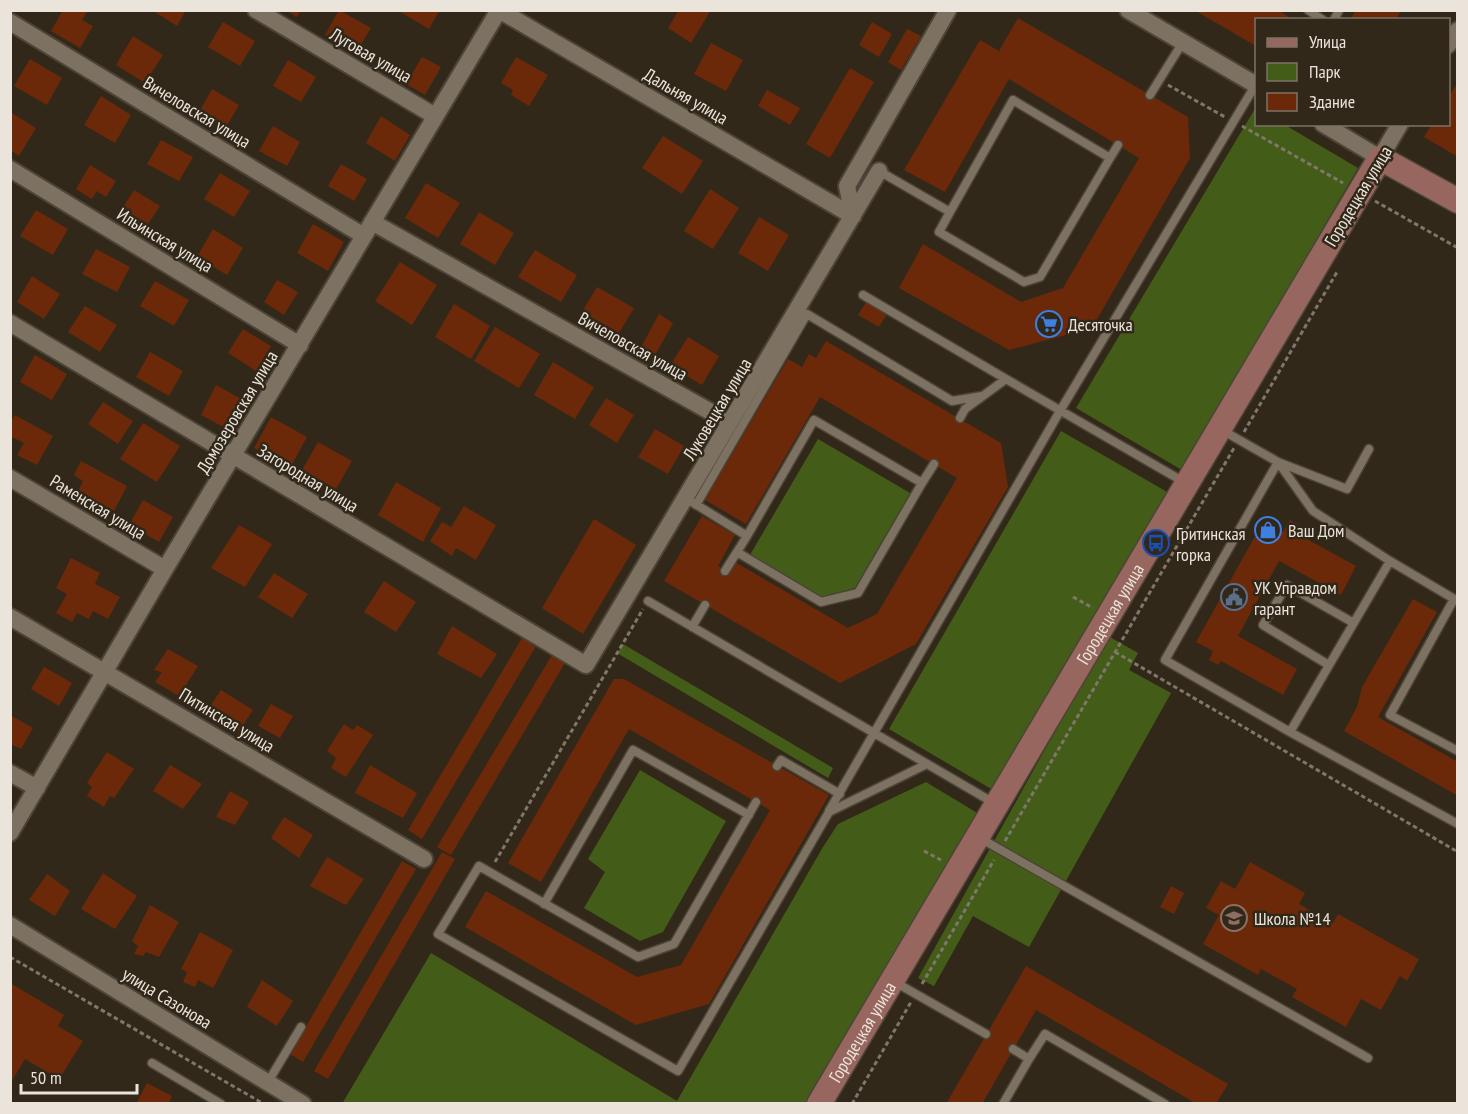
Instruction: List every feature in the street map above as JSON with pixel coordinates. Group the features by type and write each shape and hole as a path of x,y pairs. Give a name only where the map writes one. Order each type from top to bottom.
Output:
{"street":[{"name":"Луговая улица","path":"256,10 435,116"},
{"name":"Домозеровская улица","path":"10,833 499,10"},
{"name":"Дальняя улица","path":"499,10 853,216"},
{"path":"853,216 847,186 948,10"},
{"path":"1128,10 1255,83"},
{"name":"Вичеловская улица","path":"10,22 368,229 718,416"},
{"path":"1450,43 1458,30"},
{"path":"1326,126 1458,201"},
{"name":"Городецкая улица","path":"819,1104 1187,484 1230,434 1360,193 1399,126"},
{"name":"Ильинская улица","path":"10,169 300,345"},
{"name":"Луковецкая улица","path":"586,665 691,502 879,171"},
{"name":"Загородная улица","path":"10,323 586,665"},
{"name":"Раменская улица","path":"10,477 165,569"},
{"name":"Питинская улица","path":"10,617 106,671 424,859"},
{"path":"10,773 37,788"},
{"name":"улица Сазонова","path":"10,925 303,1104"}],"lane":[{"path":"1150,95 1183,42"},
{"path":"756,802 674,944 638,957 479,867 438,934 678,1071 1060,411 1255,86"},
{"path":"1110,158 1013,100 939,232 1023,282 1040,277 1118,145"},
{"path":"879,171 950,212"},
{"path":"863,295 1187,484"},
{"path":"747,536 691,502 807,314 952,401 982,396"},
{"path":"960,418 965,409 1006,379"},
{"path":"726,571 814,420 922,483"},
{"path":"1230,434 1278,462 1347,489 1369,449"},
{"path":"1278,462 1313,512 1456,600 1390,715 1458,751"},
{"path":"1278,462 1166,660 1290,732 1458,824"},
{"path":"737,552 821,602 858,593 934,464"},
{"path":"1290,732 1352,622 1390,561"},
{"path":"1328,664 1263,625 1287,585 1352,622"},
{"path":"648,601 997,805"},
{"path":"692,627 705,605"},
{"path":"544,904 633,750 748,816"},
{"path":"777,766 781,760 840,794"},
{"path":"829,812 927,764"},
{"path":"977,837 1368,1058"},
{"path":"892,981 986,1034"},
{"path":"268,1082 301,1027"},
{"path":"1003,1104 1045,1034 1165,1104"},
{"path":"1013,1049 1029,1059"},
{"path":"152,1063 221,1104"}],"path":[{"path":"1159,80 1458,248"},
{"path":"852,1104 1115,652 1230,434 1341,265"},
{"path":"489,872 648,601"},
{"path":"1115,652 1458,852"},
{"path":"10,957 264,1104"}],"green space":[{"path":"1255,109 1255,126 1287,126 1358,168 1182,470 1076,408"},
{"path":"1061,431 1169,493 993,790 889,729"},
{"path":"818,439 910,493 855,588 822,597 750,555"},
{"path":"1108,636 1138,653 1129,670 1171,693 1029,947 973,916 934,986 918,978"},
{"path":"623,644 833,768 828,778 617,653"},
{"path":"640,770 726,821 663,932 640,941 584,908 605,872 588,859"},
{"path":"926,782 979,814 806,1103 342,1104 431,953 677,1101 838,824"}],"building":[{"path":"63,10 88,10 82,20 93,26 80,48 51,31"},
{"path":"152,10 186,10 177,26"},
{"path":"286,10 301,10 297,17"},
{"path":"339,10 371,28 356,53 325,35"},
{"path":"397,10 440,10 429,29"},
{"path":"679,10 711,10 691,43 668,28"},
{"path":"1194,10 1278,10 1291,18 1255,18 1255,45"},
{"path":"1356,10 1401,10 1397,18 1351,18"},
{"path":"1018,18 1188,117 1190,158 1092,328 1009,350 899,288 923,244 1021,302 1063,288 1139,158 1009,79 945,192 904,170 980,40 999,51"},
{"path":"223,22 255,41 240,66 208,47"},
{"path":"872,22 892,34 879,57 859,45"},
{"path":"907,29 921,36 901,70 888,62"},
{"path":"133,36 163,55 145,83 116,65"},
{"path":"711,43 743,60 726,91 694,74"},
{"path":"422,57 441,67 425,95 406,84"},
{"path":"516,57 548,75 529,106 511,95 513,90 501,83"},
{"path":"30,59 62,78 47,105 14,86"},
{"path":"288,60 316,77 301,102 273,86"},
{"path":"850,68 874,82 830,158 806,144"},
{"path":"1458,83 1458,157 1424,137 1431,126 1450,126 1450,94"},
{"path":"212,89 239,105 225,129 198,114"},
{"path":"767,90 800,108 790,125 758,106"},
{"path":"101,96 131,115 115,143 84,125"},
{"path":"10,112 36,128 19,156 10,150"},
{"path":"381,116 410,135 395,161 366,143"},
{"path":"273,126 300,142 287,166 259,151"},
{"path":"663,136 703,161 682,194 642,168"},
{"path":"161,140 193,157 179,181 147,164"},
{"path":"341,164 367,179 354,201 328,186"},
{"path":"90,165 116,181 106,197 97,191 92,199 76,189"},
{"path":"220,173 250,191 234,217 204,199"},
{"path":"426,183 460,203 438,238 405,218"},
{"path":"710,189 739,208 713,249 684,231"},
{"path":"134,190 160,206 148,224 140,219 135,228 117,217"},
{"path":"36,210 68,229 53,255 20,236"},
{"path":"479,212 514,233 495,265 460,244"},
{"path":"759,217 789,235 768,271 738,253"},
{"path":"313,224 344,242 328,271 297,253"},
{"path":"213,229 243,248 227,275 197,257"},
{"path":"96,249 130,267 117,292 82,274"},
{"path":"535,250 577,275 561,302 518,277"},
{"path":"400,262 437,285 412,325 375,301"},
{"path":"32,276 60,294 44,319 17,302"},
{"path":"277,280 298,292 284,315 264,302"},
{"path":"155,281 189,300 174,326 140,306"},
{"path":"597,287 634,308 619,333 582,312"},
{"path":"866,302 887,314 879,327 858,315"},
{"path":"454,304 490,326 471,359 435,337"},
{"path":"85,306 117,325 100,352 68,332"},
{"path":"659,314 673,323 654,357 640,349"},
{"path":"495,327 540,354 519,388 474,361"},
{"path":"243,329 271,346 256,371 228,353"},
{"path":"688,337 719,356 702,385 670,366"},
{"path":"826,341 1001,443 1008,487 916,644 840,683 664,581 702,516 735,535 718,566 725,571 729,572 735,562 848,628 877,614 957,478 820,397 746,524 705,500 788,359 802,367 809,354 816,358"},
{"path":"150,352 183,371 169,396 136,377"},
{"path":"35,355 67,374 52,400 20,382"},
{"path":"553,362 594,387 575,419 534,395"},
{"path":"216,385 245,401 229,430 201,415"},
{"path":"606,398 634,415 617,443 589,425"},
{"path":"103,402 133,421 118,444 88,424"},
{"path":"15,415 53,436 37,465 17,455 24,443 10,436 10,423"},
{"path":"271,417 307,437 290,468 254,448"},
{"path":"143,423 180,446 157,482 120,459"},
{"path":"655,429 684,446 668,474 638,457"},
{"path":"318,442 352,461 336,489 302,470"},
{"path":"81,461 127,486 114,511 78,491 83,481 74,475"},
{"path":"396,482 441,508 423,542 378,515"},
{"path":"143,500 173,517 159,542 129,525"},
{"path":"464,506 496,525 476,560 456,548 452,556 430,541 442,522 451,527"},
{"path":"594,519 636,545 583,634 542,608"},
{"path":"1290,520 1299,525 1294,532 1356,566 1341,595 1279,561 1238,636 1297,669 1283,695 1221,661 1218,665 1209,660 1213,651 1196,642 1258,531 1265,535 1271,525 1283,532"},
{"path":"239,525 272,544 245,587 211,568"},
{"path":"71,558 100,573 95,584 120,597 108,619 93,611 89,619 77,613 72,622 56,613 67,594 56,588"},
{"path":"274,573 308,594 292,618 258,597"},
{"path":"384,581 416,602 396,632 364,612"},
{"path":"1413,599 1437,612 1378,717 1458,762 1458,796 1344,731 1357,707 1362,687"},
{"path":"452,626 497,654 481,678 437,654"},
{"path":"522,638 536,646 422,839 408,830"},
{"path":"168,649 198,666 179,696 155,682 162,672 154,670"},
{"path":"552,655 565,663 451,855 437,847"},
{"path":"44,667 72,683 59,706 31,689"},
{"path":"614,679 624,679 829,795 709,1004 636,1025 465,927 486,891 637,977 681,965 770,810 629,729 541,882 508,863"},
{"path":"221,690 253,710 239,731 207,711"},
{"path":"271,704 293,716 280,738 258,726"},
{"path":"10,715 33,728 21,749 10,744"},
{"path":"344,724 353,730 357,725 373,735 346,777 331,768 336,758 327,751"},
{"path":"107,752 134,769 114,798 110,796 104,807 87,796 92,787 87,783"},
{"path":"170,765 202,784 183,809 153,791"},
{"path":"370,765 417,793 403,818 355,793"},
{"path":"230,791 249,802 235,825 216,817"},
{"path":"284,817 313,835 299,858 271,838"},
{"path":"442,852 455,859 328,1079 314,1071"},
{"path":"327,857 364,879 346,905 310,886"},
{"path":"402,861 416,869 303,1062 290,1054"},
{"path":"1250,862 1305,893 1299,904 1333,923 1338,914 1419,959 1407,981 1400,976 1381,1010 1361,999 1346,1027 1292,997 1297,989 1261,969 1258,975 1203,944 1219,915 1206,908 1221,881 1235,889"},
{"path":"103,873 137,896 115,929 81,909"},
{"path":"47,874 70,891 55,916 29,900"},
{"path":"1171,886 1184,893 1174,914 1160,907"},
{"path":"150,905 179,922 159,957 146,952 143,956 134,954 138,946 132,941"},
{"path":"200,932 233,950 213,988 198,980 195,987 183,982 187,972 181,969"},
{"path":"1026,966 1228,1084 1216,1104 1197,1104 1036,1010 982,1104 946,1104"},
{"path":"262,980 293,1001 277,1026 247,1007"},
{"path":"10,983 64,1015 58,1026 83,1041 59,1079 25,1059 10,1084"},
{"path":"147,1083 172,1096 168,1104 136,1104"}],"place":[{"name":"Десяточка","path":"1049,324"},
{"name":"Ваш Дом","path":"1268,530"},
{"name":"Гритинская горка","path":"1156,543"},
{"name":"УК Управдом гарант","path":"1234,597"},
{"name":"Школа №14","path":"1234,918"}]}
